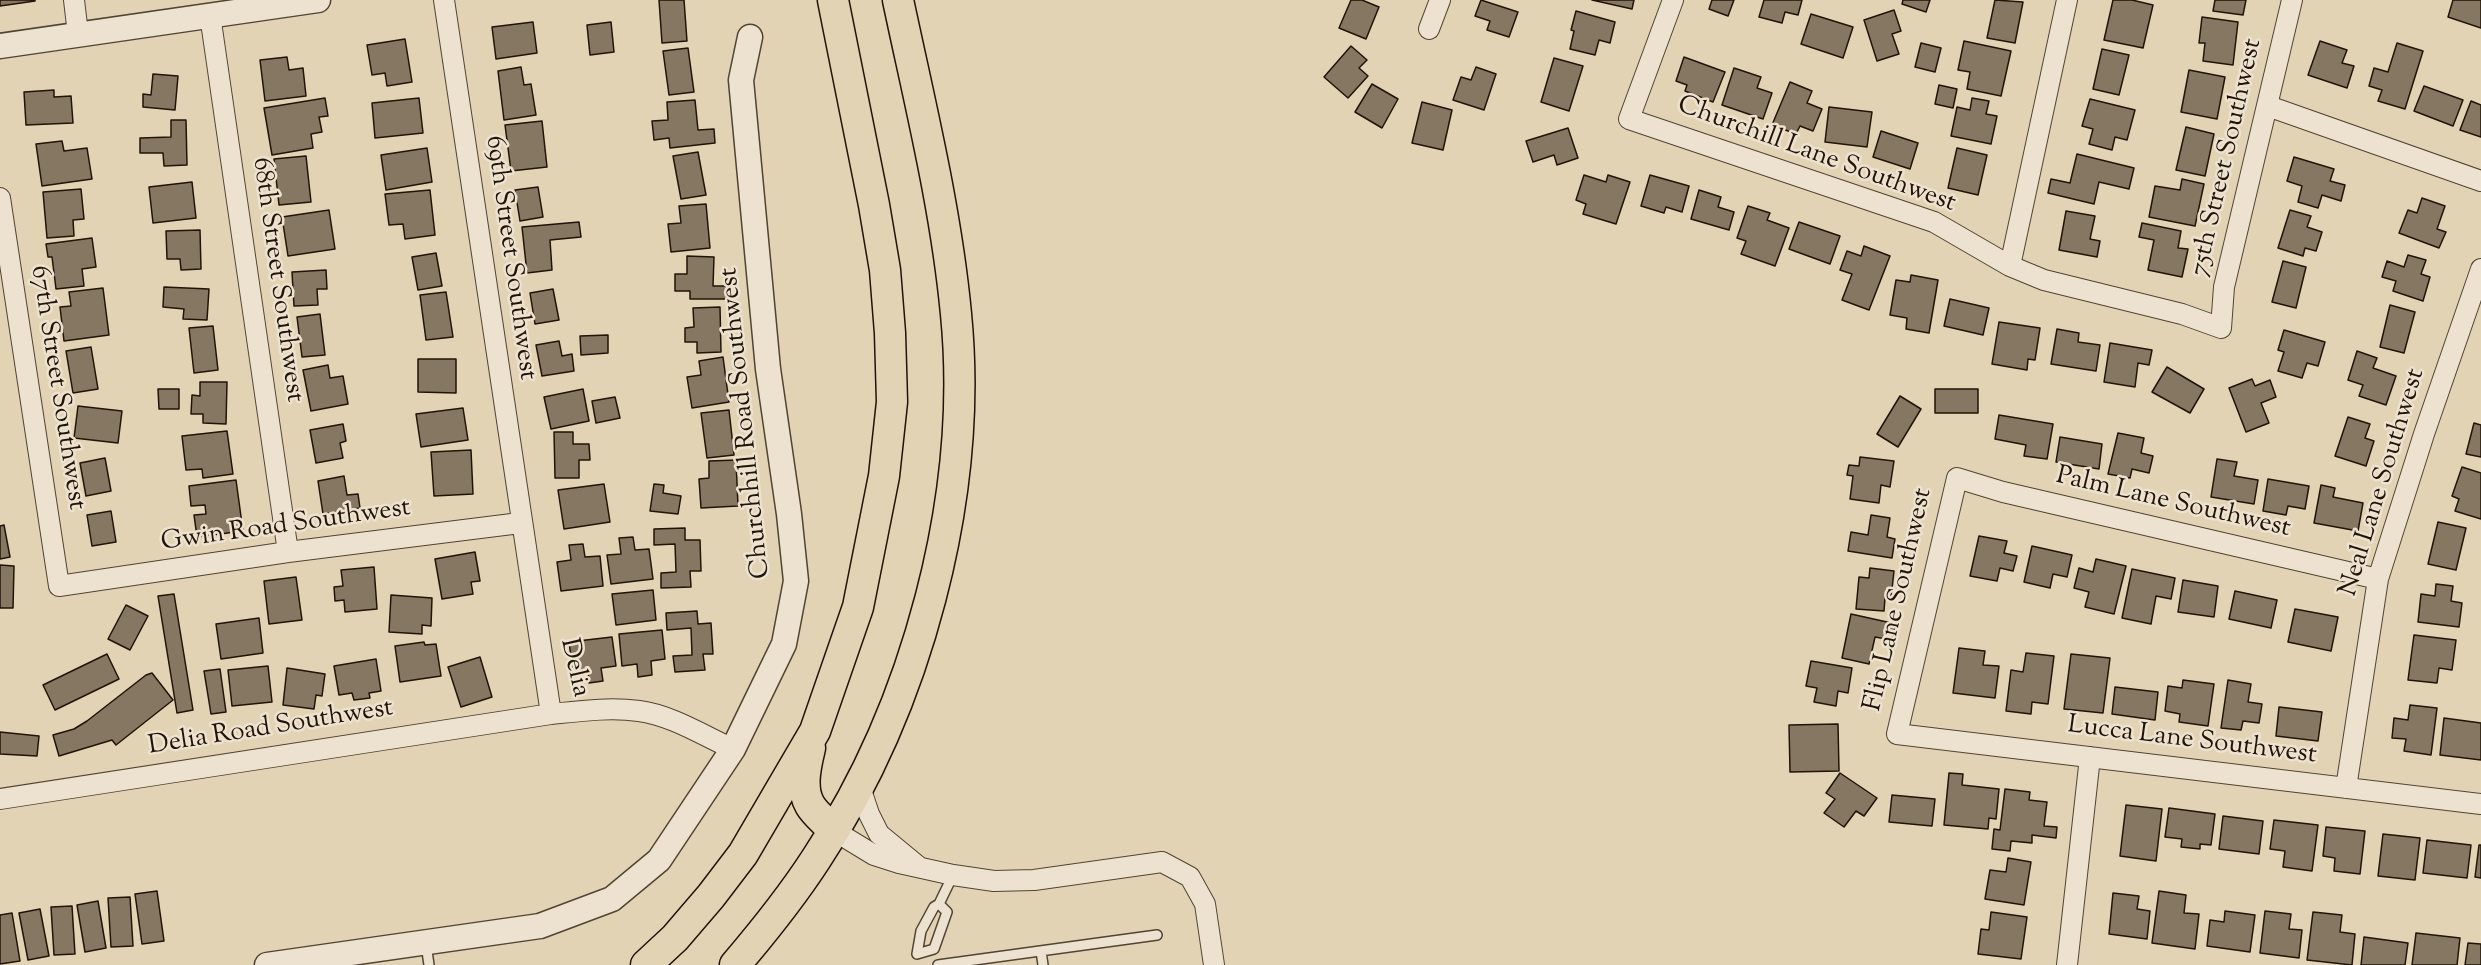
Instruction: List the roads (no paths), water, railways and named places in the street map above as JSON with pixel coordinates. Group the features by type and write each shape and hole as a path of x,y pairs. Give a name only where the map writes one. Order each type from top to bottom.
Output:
{"main road":[{"path":"833,830 809,804 805,786 805,769 814,731 858,607 884,476 892,402 885,270 834,0"},
{"path":"735,965 767,927 817,858 860,784 909,669 927,612 941,554 957,437 957,317 949,249 898,0"},
{"path":"646,965 675,938 743,854 814,731"}],"street":[{"path":"74,0 78,34"},
{"path":"0,46 318,0"},
{"name":"69th Street Southwest","path":"444,0 520,523"},
{"path":"1429,29 1440,0"},
{"name":"Churchill Lane Southwest","path":"1673,0 1629,118 1934,222 2010,266 2044,280 2182,314 2221,328"},
{"path":"2010,266 2067,0"},
{"name":"75th Street Southwest","path":"2221,328 2224,287 2292,0"},
{"name":"68th Street Southwest","path":"210,15 288,552"},
{"name":"Churchhill Road Southwest","path":"267,965 428,954 540,926 612,899 659,860 733,749 784,644 796,580 768,369 741,80 750,37"},
{"path":"2268,106 2481,181"},
{"name":"67th Street Southwest","path":"0,198 59,586"},
{"name":"Neal Lane Southwest","path":"2346,788 2378,579 2424,434 2481,269"},
{"name":"Palm Lane Southwest","path":"1957,478 2003,492 2378,579"},
{"name":"Flip Lane Southwest","path":"1897,734 1957,478"},
{"name":"Gwin Road Southwest","path":"59,586 288,552 520,523"},
{"name":"Delia","path":"520,523 550,714 609,709 640,711 665,718 733,749"},
{"name":"Delia Road Southwest","path":"0,799 550,714"},
{"name":"Lucca Lane Southwest","path":"1897,734 2481,804"},
{"path":"2067,965 2090,757"},
{"path":"860,784 869,814 879,834 919,867"},
{"path":"833,830 874,855 953,876 994,880 1034,880 1162,862 1191,877 1205,904 1214,965"}],"lane":[{"path":"912,965 917,954 921,931 934,907 939,904 953,876"},
{"path":"917,954 934,949 947,912 939,904"},
{"path":"938,965 1157,934"},
{"path":"1041,951 1043,965"}]}
